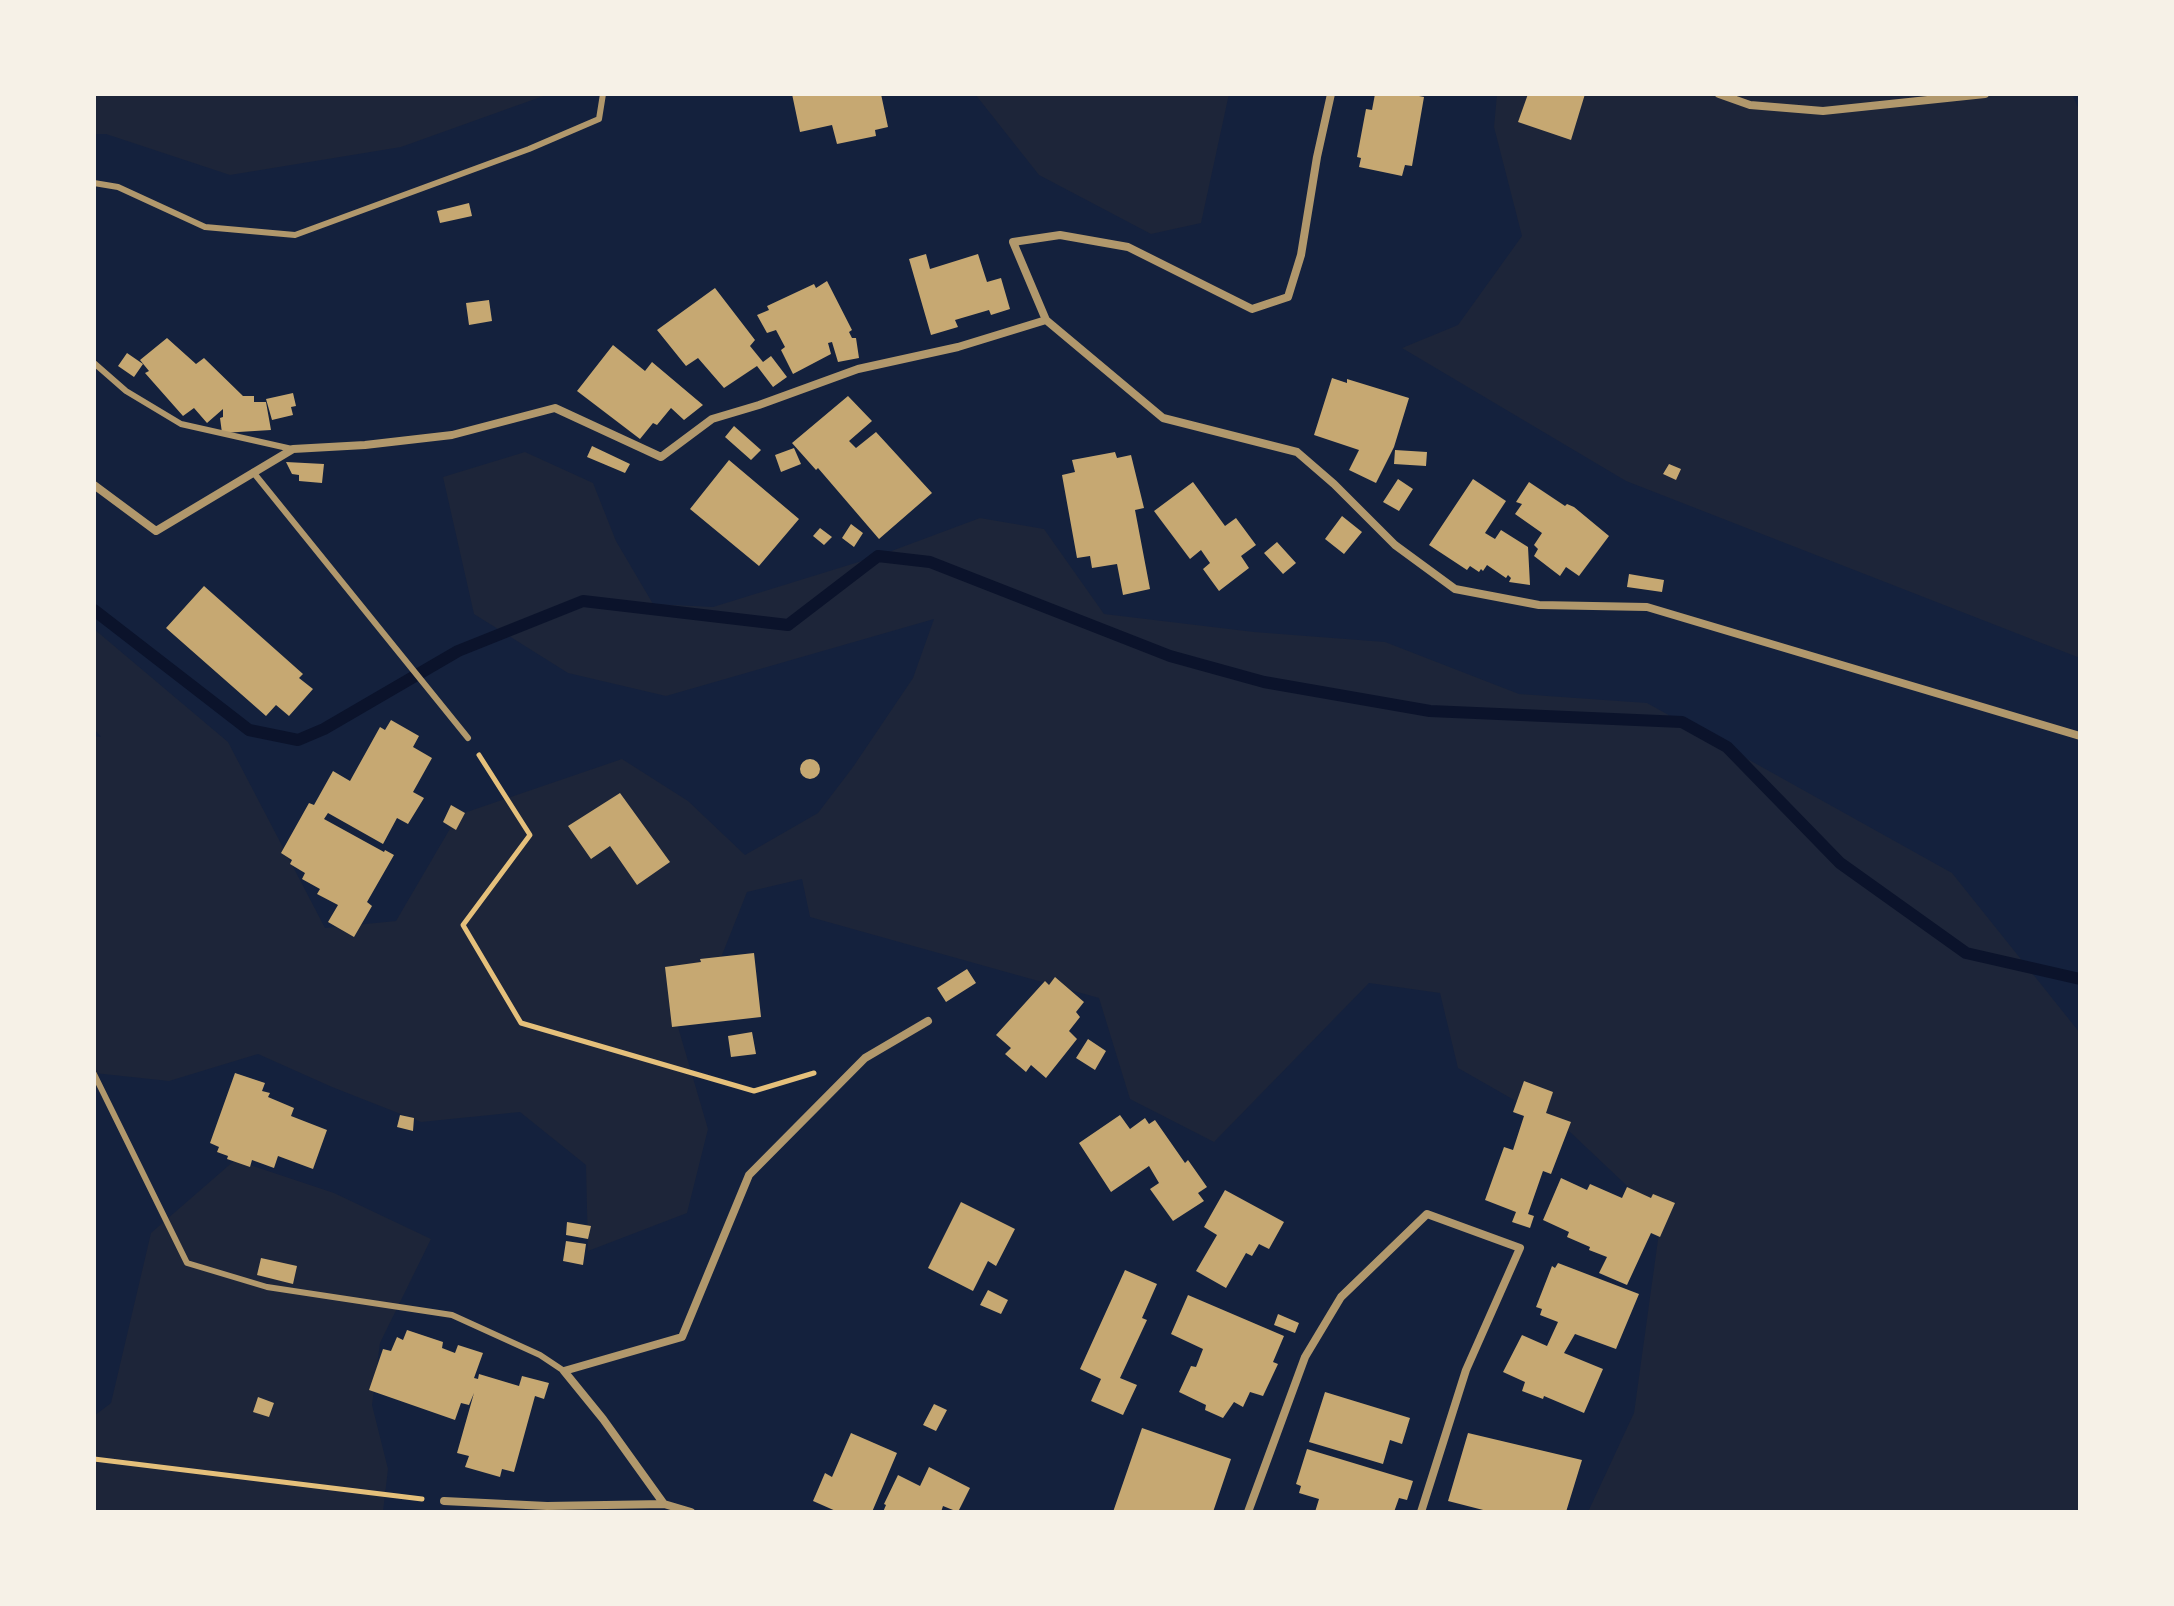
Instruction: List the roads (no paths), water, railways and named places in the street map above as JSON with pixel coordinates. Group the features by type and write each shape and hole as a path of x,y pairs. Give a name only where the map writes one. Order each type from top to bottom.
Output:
{"street":[{"path":"1331,94 1301,255 1288,297 1252,309 1128,247 1060,235 1013,242 1046,320 1163,418 1297,452 1395,545 1455,589 1539,605 1647,607 2080,736"},
{"path":"1719,94 1750,105 1823,111 1985,94"},
{"path":"94,485 156,531 293,449 452,435 555,408 661,457 712,419 858,369 958,347 1046,320"},
{"path":"664,1504 564,1371 682,1337 749,1175 865,1058 928,1021"},
{"path":"1248,1512 1305,1357 1341,1297 1427,1214 1520,1248 1466,1370 1421,1512"},
{"path":"444,1501 547,1506 664,1504 691,1512"}],"lane":[{"path":"94,183 118,187 205,227 295,235 529,149 599,119 603,94"},
{"path":"94,363 126,391 181,424 293,449"},
{"path":"253,472 468,738"},
{"path":"94,1074 187,1263 267,1287 452,1315 540,1355 564,1371"}],"waterway":[{"path":"94,610 249,730 298,740 324,729 458,651 583,601 788,625 878,556 930,562 1170,656 1264,682 1430,711 1682,722 1727,747 1840,863 1966,953 2080,979"}]}
